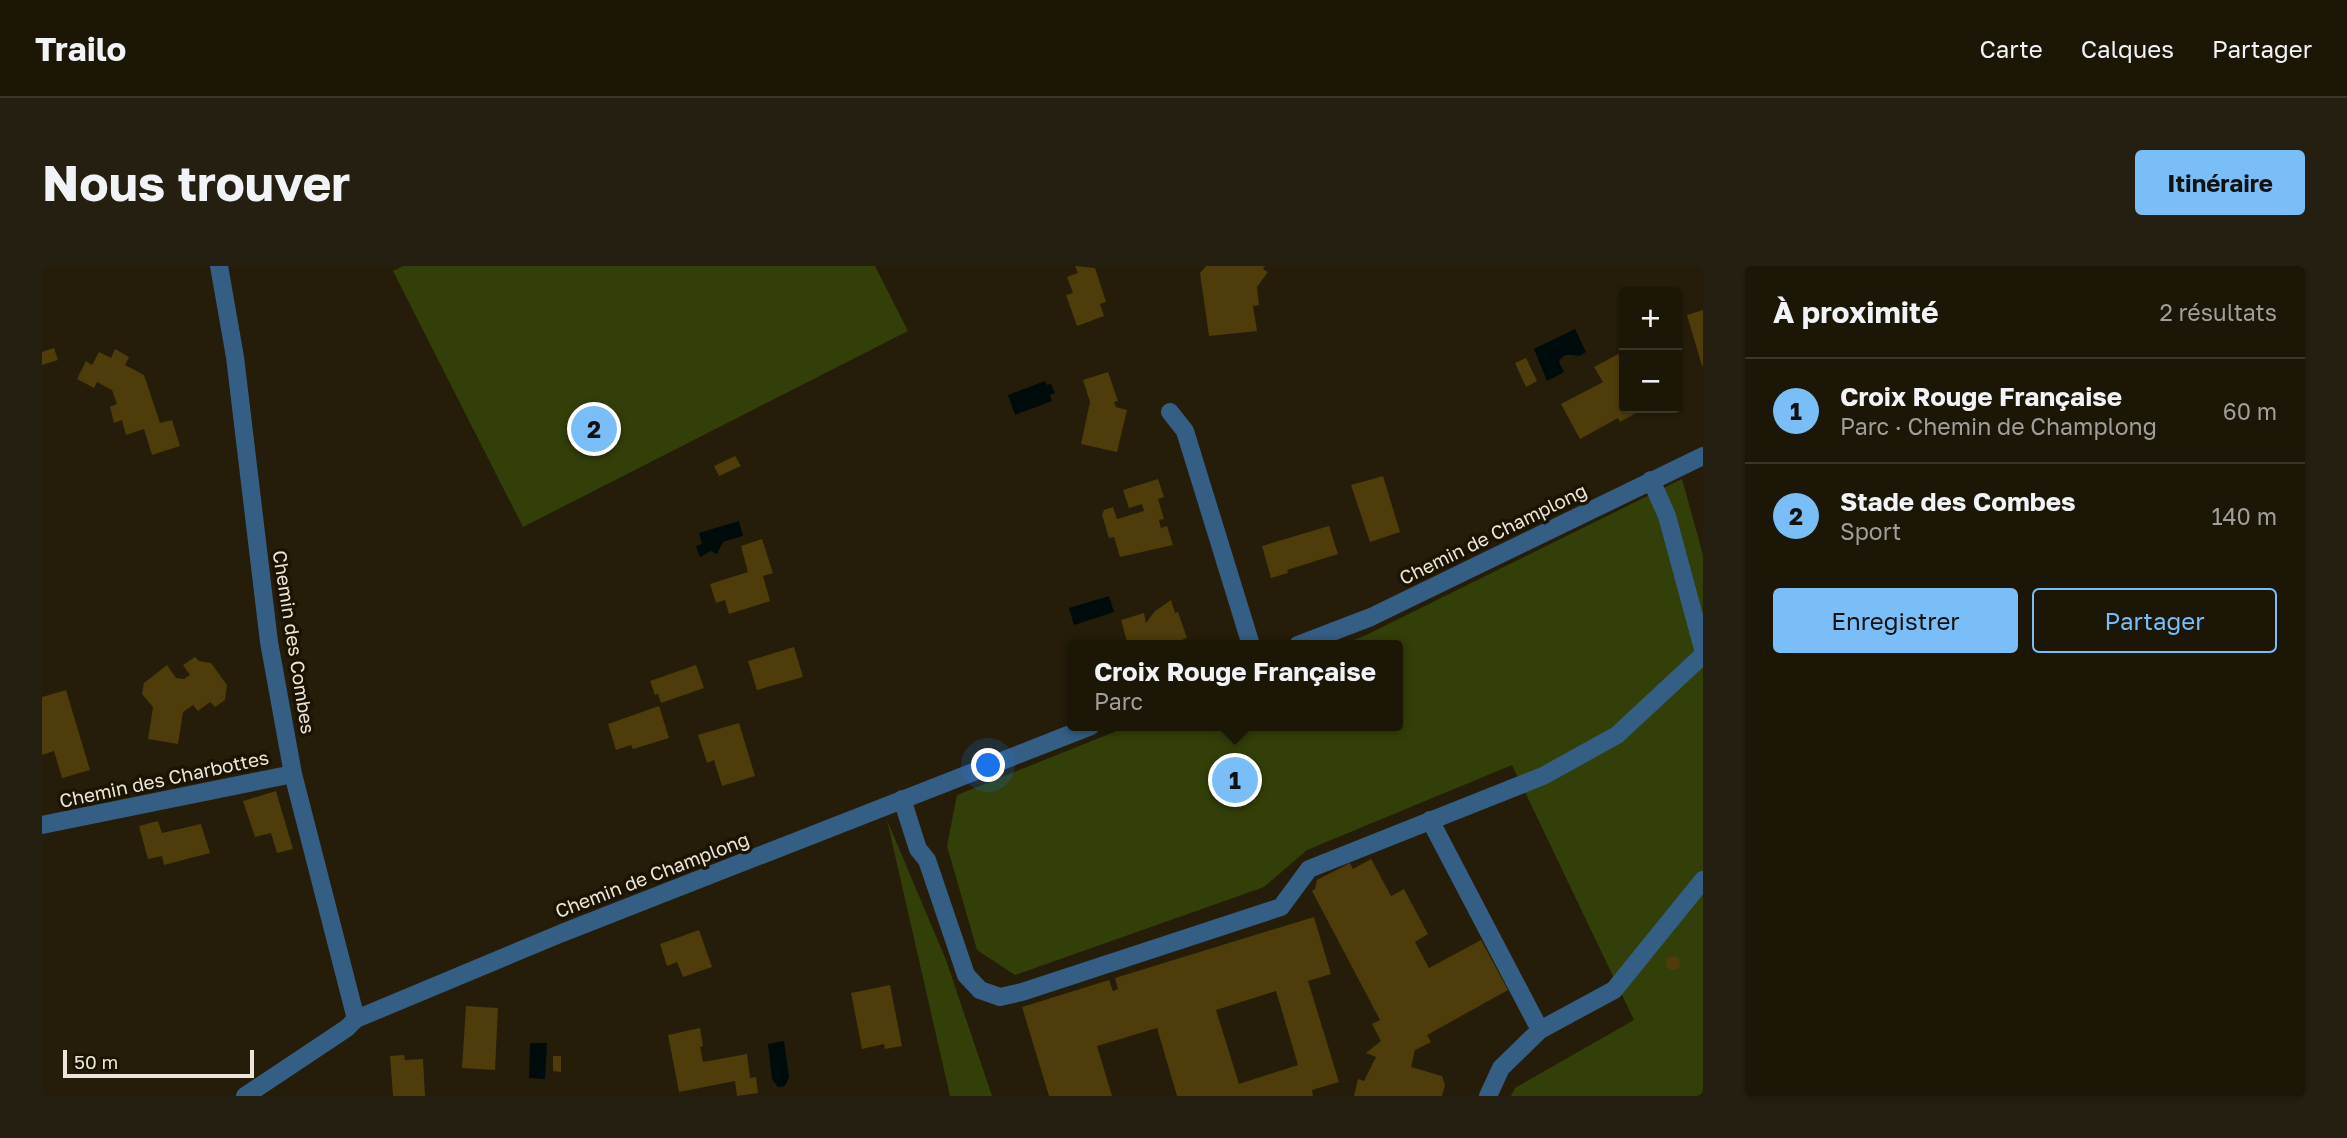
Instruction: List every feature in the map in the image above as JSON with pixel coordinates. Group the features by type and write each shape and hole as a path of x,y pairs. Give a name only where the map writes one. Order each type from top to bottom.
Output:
{"street":[{"name":"Chemin des Combes","path":"219,266 235,358 269,642 293,774 356,1019"},
{"path":"1170,412 1185,431 1249,640"},
{"name":"Chemin de Champlong","path":"1311,640 1371,617 1703,456"},
{"path":"1651,480 1667,516 1703,649"},
{"path":"902,799 918,849 928,860 966,975 980,990 1000,997 1281,907 1309,869 1543,776 1617,735 1703,655"},
{"name":"Chemin de Champlong","path":"245,1096 347,1028 356,1019 562,933 1078,731"},
{"name":"Chemin des Charbottes","path":"42,825 293,774"},
{"path":"1430,820 1540,1030"},
{"path":"1488,1096 1502,1068 1540,1030 1614,990 1703,880"}],"green space":[{"path":"403,266 875,266 908,331 523,527 393,271"},
{"path":"1682,479 1703,555 1703,1096 1511,1096 1515,1088 1634,1020 1512,765 1307,850 1264,887 1015,975 977,950 947,846 957,795 1117,731 1403,731 1403,640 1353,640"},
{"path":"887,820 946,960 992,1096 950,1096"}],"shaded area":[{"path":"1575,329 1586,352 1579,356 1563,357 1559,362 1564,372 1547,381 1534,349"},
{"path":"1045,381 1047,385 1051,384 1055,393 1050,395 1052,401 1015,415 1008,395"},
{"path":"739,521 743,536 723,542 717,554 711,551 700,557 696,546 702,544 699,533"},
{"path":"1109,596 1114,612 1074,625 1069,608"},
{"path":"784,1041 789,1077 785,1086 778,1087 772,1079 768,1044"},
{"path":"530,1043 547,1043 545,1079 529,1078"}],"building":[{"path":"1075,266 1095,268 1106,302 1100,304 1104,316 1077,326 1066,295 1073,293 1067,277 1078,273"},
{"path":"1206,266 1265,266 1263,269 1268,272 1257,287 1259,305 1253,306 1257,331 1209,336 1200,273"},
{"path":"1703,310 1703,366 1702,366 1687,315"},
{"path":"54,348 58,360 42,365 42,352"},
{"path":"115,349 129,357 125,365 144,375 160,423 172,420 180,446 152,455 144,429 126,435 122,420 114,423 110,407 117,404 112,390 97,382 94,388 77,379 86,361 92,365 99,352 111,358"},
{"path":"1619,354 1619,413 1636,413 1620,422 1618,418 1580,439 1561,404 1603,382 1594,367"},
{"path":"1526,358 1537,381 1526,387 1515,363"},
{"path":"1108,372 1118,401 1114,402 1116,407 1127,410 1117,452 1081,444 1090,402 1083,380"},
{"path":"735,456 741,466 719,476 714,466"},
{"path":"1383,476 1400,532 1370,542 1351,485"},
{"path":"1158,479 1164,497 1158,499 1164,519 1159,520 1161,528 1167,526 1173,545 1120,557 1114,537 1109,538 1102,515 1104,510 1113,507 1117,519 1144,511 1142,504 1129,508 1123,490"},
{"path":"1329,526 1338,554 1287,570 1288,573 1271,578 1262,546"},
{"path":"762,539 773,573 763,576 770,601 729,614 725,600 716,603 710,584 748,572 741,546"},
{"path":"1171,600 1187,638 1127,640 1121,620 1144,613 1146,623 1155,611"},
{"path":"794,647 803,677 757,690 748,661"},
{"path":"195,657 199,661 211,663 227,685 225,700 215,707 210,702 198,711 193,705 183,712 178,744 148,739 153,707 142,694 144,683 167,665 176,678 184,679 190,675 183,665"},
{"path":"696,665 704,688 661,703 650,681"},
{"path":"66,690 90,770 62,778 54,751 42,755 42,697"},
{"path":"659,706 669,738 633,749 631,745 616,750 608,724"},
{"path":"739,723 755,776 722,786 714,760 707,763 698,735"},
{"path":"276,791 293,849 277,853 271,833 255,837 243,801"},
{"path":"158,821 162,833 201,824 210,853 164,865 162,856 148,859 139,826"},
{"path":"1371,859 1391,896 1404,889 1428,934 1415,942 1429,968 1481,940 1508,990 1427,1035 1431,1042 1415,1050 1411,1067 1442,1076 1445,1085 1442,1096 1354,1096 1358,1079 1364,1081 1376,1057 1366,1053 1381,1041 1372,1024 1380,1020 1312,891 1317,880 1350,863 1353,869"},
{"path":"1314,917 1331,974 1308,981 1339,1082 1312,1090 1313,1096 1177,1096 1157,1028 1097,1046 1112,1096 1049,1096 1022,1007 1109,980 1113,991 1118,989 1115,978","holes":["1276,991 1298,1065 1239,1084 1216,1010"]},
{"path":"699,930 712,967 683,977 677,962 667,966 660,944"},
{"path":"1670,956 1676,956 1680,963 1676,970 1670,970 1666,966 1666,960"},
{"path":"890,985 902,1046 885,1049 884,1044 862,1049 851,993"},
{"path":"466,1006 498,1008 495,1070 462,1068"},
{"path":"700,1028 703,1062 747,1054 750,1078 756,1077 758,1093 737,1096 735,1081 679,1092 668,1035"},
{"path":"404,1055 405,1060 423,1059 425,1096 393,1096 390,1056"},
{"path":"553,1056 561,1056 561,1072 553,1071"}],"place":[{"name":"Stade des Combes","path":"594,429"},
{"name":"Croix Rouge Française","path":"1235,780"}]}
